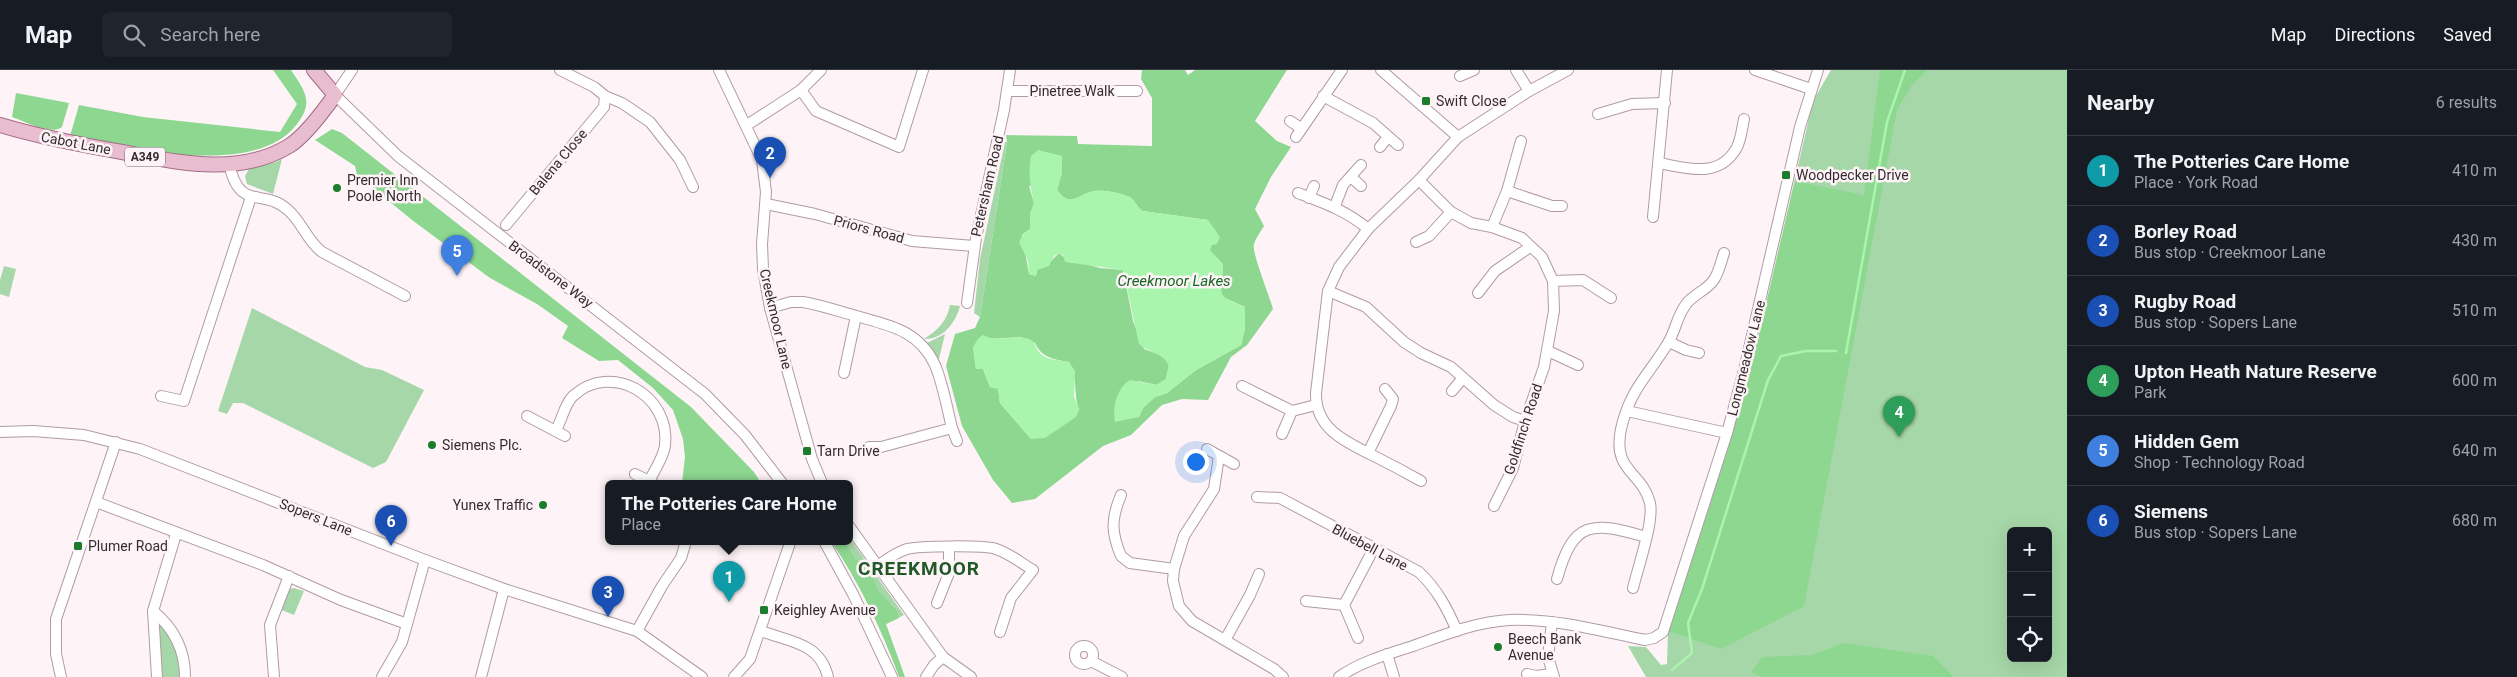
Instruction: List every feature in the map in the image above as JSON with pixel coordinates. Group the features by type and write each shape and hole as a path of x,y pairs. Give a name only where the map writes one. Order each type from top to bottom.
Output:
{"main road":[{"name":"Broadstone Way","path":"314,70 335,95"},
{"name":"Cabot Lane","path":"0,125 49,138 189,164 229,164 259,159 290,146 319,116 335,95"}],"street":[{"path":"338,70 345,70"},
{"name":"Cabot Lane","path":"335,95 352,70"},
{"path":"560,70 594,87 605,96 622,103 650,122 680,160 693,187"},
{"name":"Creekmoor Lane","path":"719,70 747,124 762,160 766,180 762,261 770,308 812,459 821,480"},
{"path":"747,124 801,90 821,70"},
{"path":"801,90 816,111 899,147 923,70"},
{"name":"Petersham Road","path":"967,303 974,246 1008,91 1010,70"},
{"path":"1290,121 1299,132 1342,70"},
{"path":"1381,70 1458,137"},
{"path":"1460,76 1474,70"},
{"path":"1516,70 1529,91"},
{"path":"1421,481 1335,434 1323,422 1316,405 1328,291 1339,267 1368,230 1419,180 1458,137 1529,91 1568,70"},
{"path":"1653,217 1667,70"},
{"path":"1755,70 1811,89"},
{"name":"Longmeadow Lane","path":"1552,622 1645,640 1654,638 1662,632 1668,622 1680,573 1727,433 1744,370 1800,127 1818,70"},
{"name":"Pinetree Walk","path":"1008,91 1137,91"},
{"name":"Broadstone Way","path":"335,95 398,156 705,394 745,435 780,480"},
{"name":"Balena Close","path":"506,225 604,108 605,96"},
{"path":"1323,96 1374,123 1398,145"},
{"path":"1598,114 1632,104 1665,103"},
{"path":"1659,163 1701,170 1713,169 1724,163 1737,148 1744,118"},
{"path":"1380,147 1388,137"},
{"path":"1492,227 1506,191 1521,141"},
{"path":"229,164 236,186 252,197 284,206 293,214 314,246 405,296"},
{"path":"1335,206 1344,185 1361,165"},
{"path":"1351,177 1361,186"},
{"name":"Goldfinch Road","path":"1419,180 1451,212 1471,223 1492,227 1522,238 1542,258 1553,281 1554,311 1548,351 1525,421 1513,468 1494,506"},
{"path":"1310,198 1314,186"},
{"path":"1506,191 1552,206 1562,206"},
{"path":"1298,193 1335,206 1355,218 1368,230"},
{"path":"160,396 184,401 252,197"},
{"name":"Priors Road","path":"766,204 815,214 912,241 974,246"},
{"path":"1416,242 1429,236 1451,212"},
{"path":"1478,293 1495,271 1530,247"},
{"path":"1633,588 1650,518 1650,504 1645,490 1627,470 1621,452 1621,430 1632,394 1669,342 1679,315 1697,293 1714,280 1724,253"},
{"path":"1553,281 1583,280 1610,298"},
{"path":"1328,291 1366,307 1404,342 1421,353 1451,367 1505,413 1525,421"},
{"path":"770,308 791,302 803,302 904,330 920,342 935,365 957,441"},
{"path":"844,373 856,316"},
{"path":"1669,342 1686,350 1699,353"},
{"path":"1548,351 1566,357 1578,364"},
{"path":"1452,391 1463,378"},
{"path":"528,416 560,433 571,398 584,388 608,382 636,389 656,406 664,425 664,448 652,480"},
{"path":"1242,386 1292,411 1316,405"},
{"path":"1368,453 1391,406 1392,393"},
{"path":"1282,434 1292,411"},
{"path":"1627,411 1727,433"},
{"path":"869,448 881,447 952,428"},
{"name":"Sopers Lane","path":"0,432 33,431 84,435 116,442 196,470 504,589 637,631 702,677"},
{"path":"61,677 56,654 56,619 116,442"},
{"path":"1207,449 1234,464"},
{"path":"1219,456 1214,489 1184,536 1174,569 1173,581 1179,606 1192,621 1284,677"},
{"path":"635,474 647,480"},
{"path":"1121,495 1112,525 1121,556 1130,563 1174,569"},
{"name":"Bluebell Lane","path":"1257,498 1280,498 1373,550 1419,572 1433,585 1447,606 1457,631"},
{"path":"96,502 288,576 341,600 407,624"},
{"path":"1557,579 1569,544 1584,531 1601,526 1646,537"},
{"path":"853,532 876,567 943,658 971,677"},
{"path":"157,677 153,611 176,534"},
{"path":"637,631 662,586 678,563 685,545"},
{"path":"734,677 750,658 761,631 789,545"},
{"path":"826,545 853,594 892,677"},
{"path":"876,567 899,552 909,548 973,546 994,548 1036,567 1011,598 1000,632"},
{"path":"938,603 949,573 949,548"},
{"path":"1344,605 1373,550"},
{"path":"382,677 398,653 425,560"},
{"path":"1225,640 1250,595 1259,574"},
{"path":"274,677 270,625 288,576"},
{"path":"481,677 504,589"},
{"path":"1306,602 1344,605"},
{"path":"1344,605 1358,638"},
{"path":"153,611 166,621 182,649 185,677"},
{"path":"1339,677 1387,654 1457,631 1502,621 1530,620 1552,622 1548,657 1553,675 1536,676 1527,674"},
{"path":"761,631 814,650 823,660 828,677"},
{"path":"1387,654 1394,677"},
{"path":"926,677 934,665 943,658"},
{"path":"1091,661 1122,677"}],"shaded area":[{"path":"273,70 291,70 304,91 306,97 305,109 297,124 278,141 252,151 222,155 190,155 124,147 70,136 79,105 143,117 280,132 297,104"},
{"path":"1142,70 1185,70 1188,75 1195,70 1287,70 1255,121 1277,141 1291,147 1271,177 1255,209 1264,226 1254,244 1254,248 1273,309 1247,345 1231,357 1208,400 1182,399 1162,405 1131,435 1103,446 1035,499 1012,503 993,480 962,426 946,366 955,334 975,328 980,317 1007,142 1006,135 1077,136 1078,144 1152,146 1152,98 1141,79","holes":["1059,183 1057,190 1062,196 1071,200 1089,192 1108,191 1129,197 1142,211 1208,220 1210,251 1218,260 1220,293 1223,297 1245,307 1245,328 1241,345 1196,370 1167,393 1155,397 1143,408 1139,417 1138,381 1157,385 1166,379 1169,365 1163,356 1144,349 1133,321 1123,270 1071,263 1059,253 1050,262 1037,270 1036,276 1029,274 1022,235 1030,229 1034,203 1029,186","1020,337 1035,343 1045,355 1069,362 1074,373 1079,410 1031,439 1000,403 998,388 990,387 983,369 976,369 973,347 989,339"]},
{"path":"1831,70 2067,70 2067,677 1646,677 1628,646 1646,647 1661,665 1667,664 1668,631 1711,502 1750,373 1813,101"},
{"path":"1880,70 1927,70 1912,85 1897,110 1804,606 1721,649 1668,631 1711,502 1750,373 1795,181 1864,195"},
{"path":"16,93 69,103 62,127 51,130 44,129 12,117"},
{"path":"332,129 342,133 691,407 754,472 759,480 682,480 685,457 683,439 673,410 653,388 618,360 599,361 562,338 568,326 537,304 490,278 412,220 357,175 355,166 315,140"},
{"path":"1005,142 1007,142 980,317 974,313 980,259"},
{"path":"282,159 273,194 247,184 245,176 249,169"},
{"path":"4,266 16,269 9,297 0,294 0,280"},
{"path":"950,305 960,306 952,324 937,337 924,339 941,325 947,316"},
{"path":"252,308 365,367 382,370 424,390 386,462 373,468 243,403 233,403 227,414 218,411"},
{"path":"945,334 939,359 927,343"},
{"path":"853,543 904,615 886,624 834,545 853,545"},
{"path":"834,545 847,545 856,560 871,572 877,589 897,611 899,618 886,624 905,677 899,677 869,607"},
{"path":"294,588 304,591 294,615 279,609 289,589"},
{"path":"164,625 179,651 182,677 161,677 159,626"},
{"path":"1844,643 1933,656 1954,677 1762,677 1751,672 1762,657 1812,655"}],"water":[{"name":"Creekmoor Lakes","path":"1038,150 1062,156 1062,174 1057,190 1067,199 1075,199 1095,191 1122,194 1132,198 1142,211 1208,220 1220,237 1217,244 1212,245 1210,250 1223,264 1221,288 1223,296 1245,307 1245,328 1241,345 1196,370 1167,393 1155,397 1143,408 1139,417 1115,422 1116,398 1130,380 1157,385 1166,379 1169,365 1158,354 1139,344 1123,270 1065,262 1063,255 1059,253 1054,256 1049,266 1037,270 1036,276 1029,274 1028,261 1019,242 1022,236 1030,229 1030,213 1034,203 1031,191 1030,162 1031,156"},
{"path":"983,335 999,339 1021,337 1029,339 1033,341 1039,352 1045,357 1069,362 1075,371 1074,396 1079,410 1076,417 1045,438 1031,439 1000,403 998,389 990,387 983,369 976,369 973,347"}],"waterway":[{"path":"1846,353 1887,122 1905,70"},
{"path":"1672,670 1692,653 1688,623 1702,589 1768,380 1781,356 1806,351 1836,351"}],"place":[{"name":"Swift Close","path":"1426,101"},
{"name":"Woodpecker Drive","path":"1786,175"},
{"name":"Borley Road","path":"770,178"},
{"name":"Premier Inn Poole North","path":"337,188"},
{"name":"Hidden Gem","path":"457,276"},
{"name":"Upton Heath Nature Reserve","path":"1899,437"},
{"name":"Siemens Plc.","path":"432,445"},
{"name":"Tarn Drive","path":"807,451"},
{"name":"Yunex Traffic","path":"543,505"},
{"name":"Plumer Road","path":"78,546"},
{"name":"Siemens","path":"391,546"},
{"name":"The Potteries Care Home","path":"729,602"},
{"name":"Keighley Avenue","path":"764,610"},
{"name":"Rugby Road","path":"608,617"},
{"name":"Beech Bank Avenue","path":"1498,647"}],"district":[{"name":"CREEKMOOR","path":"919,568"}]}
